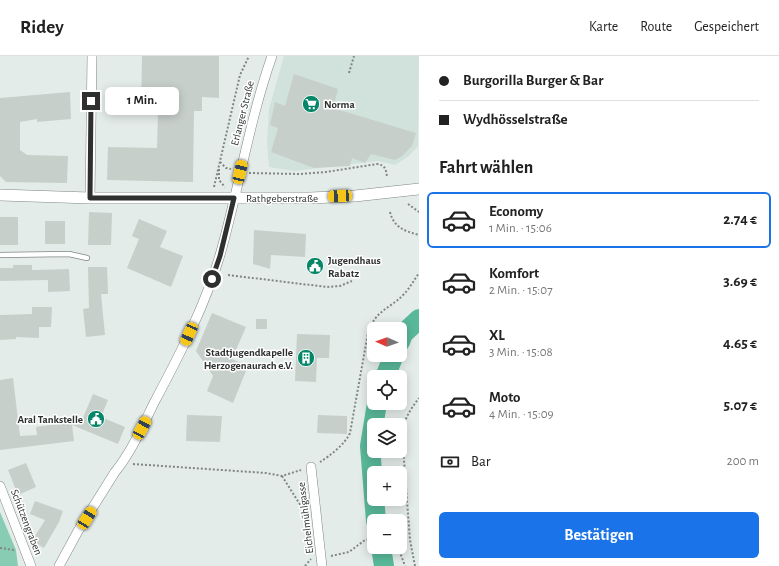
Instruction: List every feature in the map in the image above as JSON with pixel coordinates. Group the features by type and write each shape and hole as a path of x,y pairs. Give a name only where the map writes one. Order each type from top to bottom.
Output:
{"street":[{"path":"90,198 92,56"},
{"name":"Erlanger Straße","path":"59,566 78,531 122,463 176,362 208,291 220,256 254,111 272,56"},
{"path":"406,190 419,180"},
{"name":"Rathgeberstraße","path":"0,196 90,198 310,198 355,196 419,189"},
{"name":"Eichelmühlgasse","path":"311,467 322,561"},
{"name":"Schützengraben","path":"0,486 32,566"}],"lane":[{"path":"0,255 69,254 87,258"}],"path":[{"path":"213,198 240,75 248,56"},
{"path":"349,73 354,56"},
{"path":"220,162 226,168 240,172 300,174 326,172 377,164 384,166 387,177"},
{"path":"220,162 219,180 234,198"},
{"path":"408,204 419,212"},
{"path":"390,212 393,221 398,227 405,232 419,235"},
{"path":"122,463 274,474 282,476 311,467 325,459 348,437 368,334 372,323 377,315 405,293 419,273"},
{"path":"228,275 327,287 340,286 352,281"},
{"path":"415,566 410,540 402,434 408,413 419,398"},
{"path":"282,476 311,521 318,529"},
{"path":"322,561 349,552 359,544 367,540"},
{"path":"0,548 16,550 25,549"},
{"path":"401,554 405,566"}],"shaded area":[{"path":"284,56 419,56 418,146 409,156 395,165 378,161 294,171 269,167 267,143 269,109"}],"green space":[{"path":"0,512 16,550 18,566 0,566"}],"building":[{"path":"142,56 219,56 219,98 202,97 202,111 194,111 193,182 107,180 108,147 157,148 158,113 141,112"},
{"path":"294,74 338,89 333,108 416,133 412,146 402,156 395,160 371,154 365,163 352,158 350,166 314,168 271,152 278,128 270,125 275,102 285,106"},
{"path":"70,92 71,119 37,122 37,119 20,122 20,150 27,155 68,156 67,183 6,182 0,176 0,98"},
{"path":"89,212 112,213 111,245 88,245"},
{"path":"0,217 18,217 18,245 0,245"},
{"path":"139,219 167,231 160,247 183,256 171,287 127,268 139,239 132,236"},
{"path":"45,221 65,221 65,244 45,244"},
{"path":"254,230 306,234 305,257 271,255 270,269 253,264"},
{"path":"13,265 32,265 32,270 69,269 70,291 48,292 48,280 0,281 0,268 13,268"},
{"path":"88,267 107,267 108,294 101,294 105,335 86,337 83,309 89,308"},
{"path":"32,307 52,307 51,327 39,327 39,338 16,337 16,339 0,340 0,315 32,314"},
{"path":"212,313 246,327 232,359 248,366 233,403 207,391 213,376 196,351"},
{"path":"256,319 267,319 267,329 256,329"},
{"name":"Stadtjugendkapelle Herzogenaurach e.V.","path":"297,334 330,335 329,358 317,358 316,382 295,381"},
{"path":"13,378 20,436 37,435 36,427 82,420 93,394 108,400 101,417 125,427 118,444 72,425 74,441 0,450 0,380"},
{"path":"187,415 222,416 220,442 186,441"},
{"path":"318,415 347,416 347,434 317,433"},
{"path":"26,463 36,487 18,495 8,470"},
{"path":"35,501 63,511 59,522 44,548 32,541 45,520 30,514"}],"waterway":[{"path":"407,330 419,319"},
{"path":"388,370 391,362"},
{"path":"375,514 370,446 376,410"},
{"path":"382,554 384,566"}],"place":[{"name":"Norma","path":"311,104"},
{"name":"Jugendhaus Rabatz","path":"315,266"},
{"name":"Stadtjugendkapelle Herzogenaurach e.V.","path":"306,358"},
{"name":"Aral Tankstelle","path":"96,419"}],"route":[{"path":"91,101 90,198 234,198 220,256 212,279"}]}
